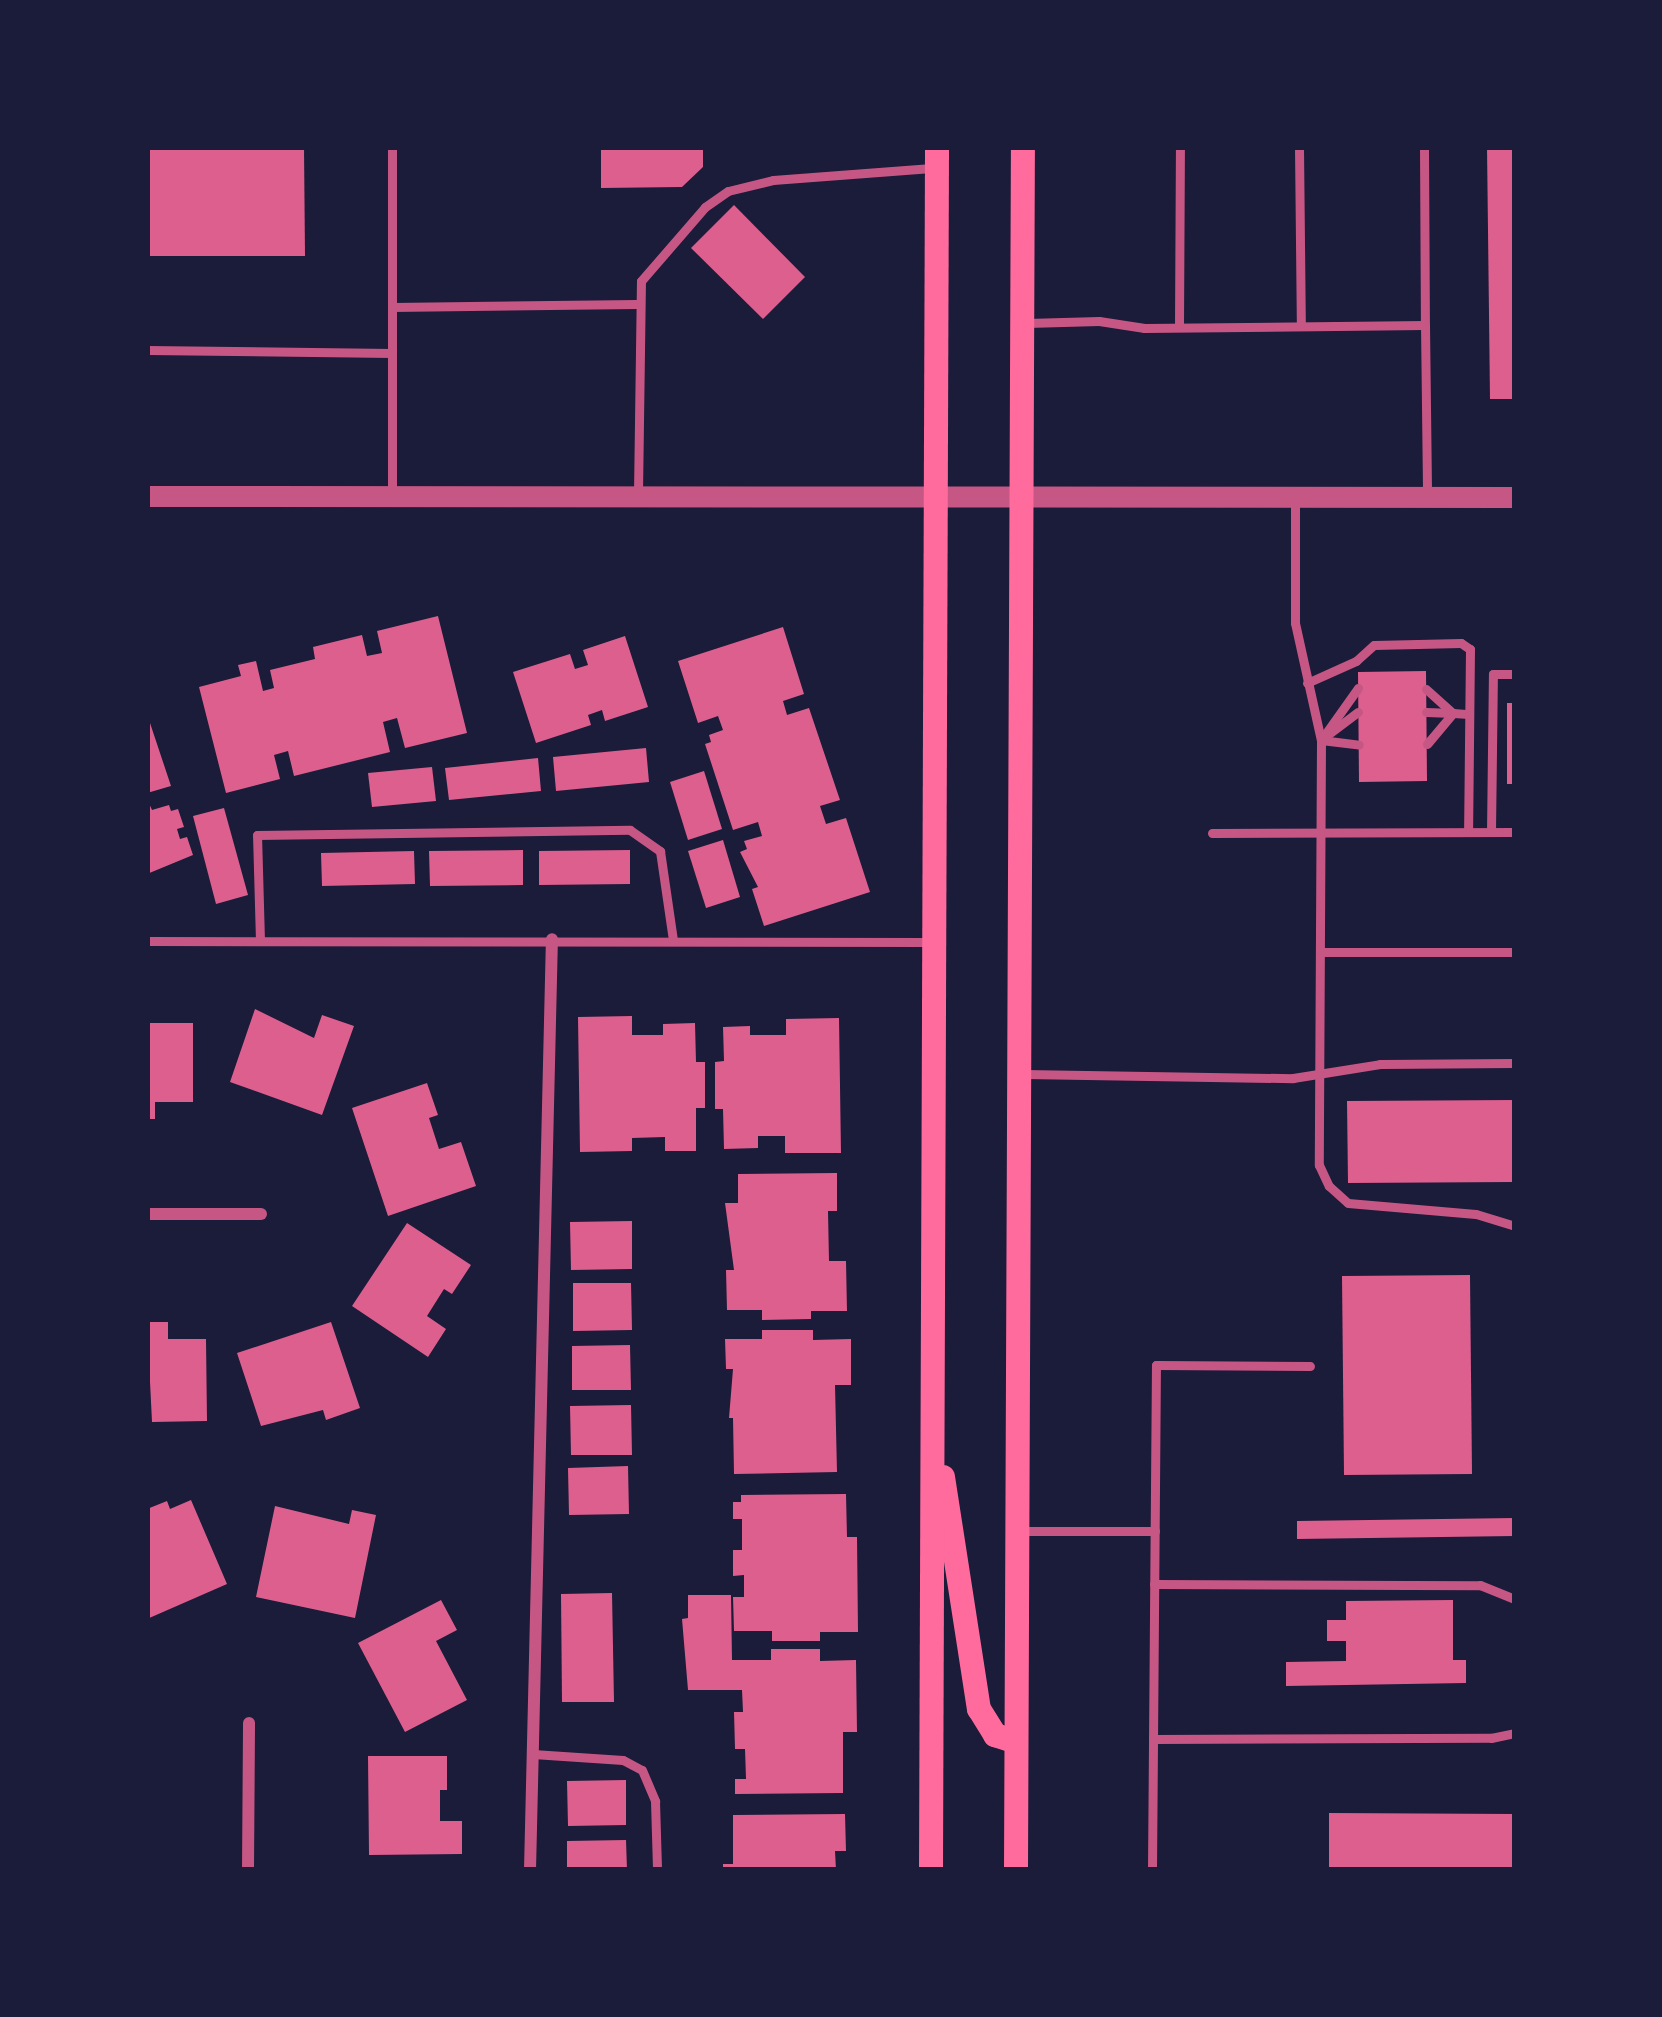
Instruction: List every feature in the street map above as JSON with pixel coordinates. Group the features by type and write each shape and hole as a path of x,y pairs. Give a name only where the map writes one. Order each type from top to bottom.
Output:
{"main road":[{"path":"1016,1870 1023,147"},
{"path":"931,1870 937,157"},
{"path":"932,1404 980,1709 994,1735 1016,1742"}],"street":[{"path":"147,496 1515,497"},
{"path":"530,1870 552,939"},
{"path":"147,1214 261,1214"},
{"path":"248,1870 249,1723"}],"lane":[{"path":"392,147 392,495"},
{"path":"1179,327 1180,147"},
{"path":"1299,147 1301,326"},
{"path":"1424,147 1427,497"},
{"path":"638,494 637,304 641,281 706,207 728,191 773,180 937,157"},
{"path":"392,308 637,304"},
{"path":"1022,323 1425,325"},
{"path":"147,350 392,353"},
{"path":"1295,497 1295,623 1321,740 1318,1165 1329,1186 1348,1202 1476,1214 1515,1226"},
{"path":"1307,683 1356,661 1374,645 1461,643 1470,649 1468,832"},
{"path":"1492,832 1493,674 1515,674"},
{"path":"1321,740 1358,688"},
{"path":"1426,689 1453,713"},
{"path":"1321,740 1358,712"},
{"path":"1426,712 1469,714"},
{"path":"1427,744 1453,713"},
{"path":"1321,740 1359,746"},
{"path":"260,941 257,835 630,830 660,851 673,940"},
{"path":"1212,833 1515,832"},
{"path":"147,941 935,942"},
{"path":"1322,952 1515,952"},
{"path":"1018,1074 1294,1078 1380,1064 1515,1063"},
{"path":"1152,1870 1156,1365 1310,1366"},
{"path":"1017,1531 1155,1532"},
{"path":"1154,1584 1480,1586 1515,1599"},
{"path":"1153,1738 1492,1738 1515,1732"},
{"path":"532,1754 623,1760 642,1770 655,1801 657,1870"}],"building":[{"path":"304,147 305,256 147,256 147,149"},
{"path":"601,147 703,147 703,167 682,187 601,188"},
{"path":"1487,147 1515,147 1515,399 1490,399"},
{"path":"734,205 805,277 763,319 691,248"},
{"path":"438,616 467,733 405,748 397,718 383,722 390,752 294,776 288,751 274,755 280,779 226,793 199,687 241,676 238,665 256,661 263,691 274,688 270,670 315,659 313,647 362,635 367,656 382,653 377,631"},
{"path":"783,627 804,694 783,701 787,715 809,708 840,800 820,806 826,824 846,818 870,892 764,926 752,889 758,887 740,852 747,849 744,841 762,836 758,822 733,830 705,744 711,742 709,735 723,730 718,716 698,723 678,661"},
{"path":"625,636 648,707 605,721 602,710 588,715 591,725 536,743 513,672 570,654 575,669 588,665 583,650"},
{"path":"1426,671 1427,781 1359,782 1358,672"},
{"path":"1507,703 1515,703 1515,784 1507,784"},
{"path":"147,714 171,786 147,793"},
{"path":"646,748 649,782 556,791 553,757"},
{"path":"538,758 541,791 449,800 445,768"},
{"path":"432,767 436,801 372,807 368,773"},
{"path":"704,771 722,829 688,840 670,782"},
{"path":"147,799 152,810 169,805 171,811 178,809 184,827 177,829 180,839 187,837 193,855 147,874"},
{"path":"224,808 248,895 216,904 193,816"},
{"path":"723,840 740,897 706,908 688,851"},
{"path":"523,850 523,885 430,886 429,851"},
{"path":"630,850 630,884 539,885 539,851"},
{"path":"414,851 415,884 322,886 321,853"},
{"path":"255,1009 314,1038 322,1015 354,1026 322,1115 230,1082"},
{"path":"632,1016 632,1035 663,1035 663,1024 695,1023 696,1062 705,1062 705,1108 696,1108 696,1151 665,1151 665,1137 632,1138 632,1151 580,1152 578,1017"},
{"path":"839,1018 841,1153 785,1153 785,1136 758,1136 758,1148 724,1149 723,1109 715,1109 715,1062 724,1061 723,1027 750,1026 750,1035 786,1035 786,1019"},
{"path":"147,1023 193,1023 193,1102 155,1102 155,1119 147,1119"},
{"path":"427,1083 438,1115 429,1118 439,1149 461,1142 476,1186 388,1216 352,1108"},
{"path":"1515,1100 1515,1182 1348,1183 1347,1101"},
{"path":"837,1173 837,1211 828,1211 829,1261 846,1261 847,1311 811,1311 811,1319 762,1320 762,1310 727,1310 726,1270 734,1270 725,1203 738,1203 738,1174"},
{"path":"632,1221 632,1269 571,1270 570,1222"},
{"path":"407,1223 471,1265 452,1294 444,1289 427,1316 446,1329 428,1357 352,1306"},
{"path":"1470,1275 1472,1474 1344,1475 1342,1276"},
{"path":"573,1283 631,1283 632,1330 573,1331"},
{"path":"147,1322 168,1322 168,1339 206,1339 207,1421 152,1422"},
{"path":"331,1322 360,1408 326,1420 323,1410 261,1426 237,1353"},
{"path":"762,1330 813,1330 813,1340 851,1339 851,1385 835,1385 837,1472 734,1474 733,1418 729,1418 733,1369 726,1369 725,1339 762,1339"},
{"path":"630,1345 631,1390 572,1390 572,1346"},
{"path":"631,1405 632,1455 571,1455 570,1406"},
{"path":"628,1466 629,1514 569,1515 568,1468"},
{"path":"846,1494 847,1537 857,1537 858,1632 820,1632 820,1641 772,1641 772,1631 734,1631 733,1597 744,1597 744,1575 733,1576 733,1550 742,1550 742,1519 733,1519 733,1502 741,1502 741,1495"},
{"path":"191,1500 227,1584 147,1619 147,1509 167,1501 170,1509"},
{"path":"275,1506 349,1524 352,1510 376,1515 355,1618 256,1597"},
{"path":"1515,1518 1515,1536 1297,1539 1297,1521"},
{"path":"612,1593 614,1702 562,1702 561,1594"},
{"path":"688,1595 731,1595 732,1660 771,1660 771,1649 820,1649 820,1661 856,1660 857,1732 843,1732 843,1793 735,1794 735,1779 746,1779 745,1749 735,1749 734,1712 743,1712 742,1690 688,1690 682,1619 688,1618"},
{"path":"441,1600 457,1630 436,1641 467,1700 405,1732 358,1643"},
{"path":"1453,1600 1453,1660 1466,1660 1466,1683 1286,1686 1286,1662 1346,1661 1346,1641 1327,1641 1327,1620 1346,1620 1346,1601"},
{"path":"368,1756 447,1756 447,1790 440,1790 440,1821 462,1821 462,1854 369,1855"},
{"path":"626,1780 626,1825 568,1826 567,1781"},
{"path":"1329,1813 1515,1814 1515,1870 1329,1870"},
{"path":"845,1814 846,1851 835,1851 836,1870 723,1870 723,1864 733,1864 733,1815"},
{"path":"626,1840 627,1870 567,1870 567,1841"}]}
